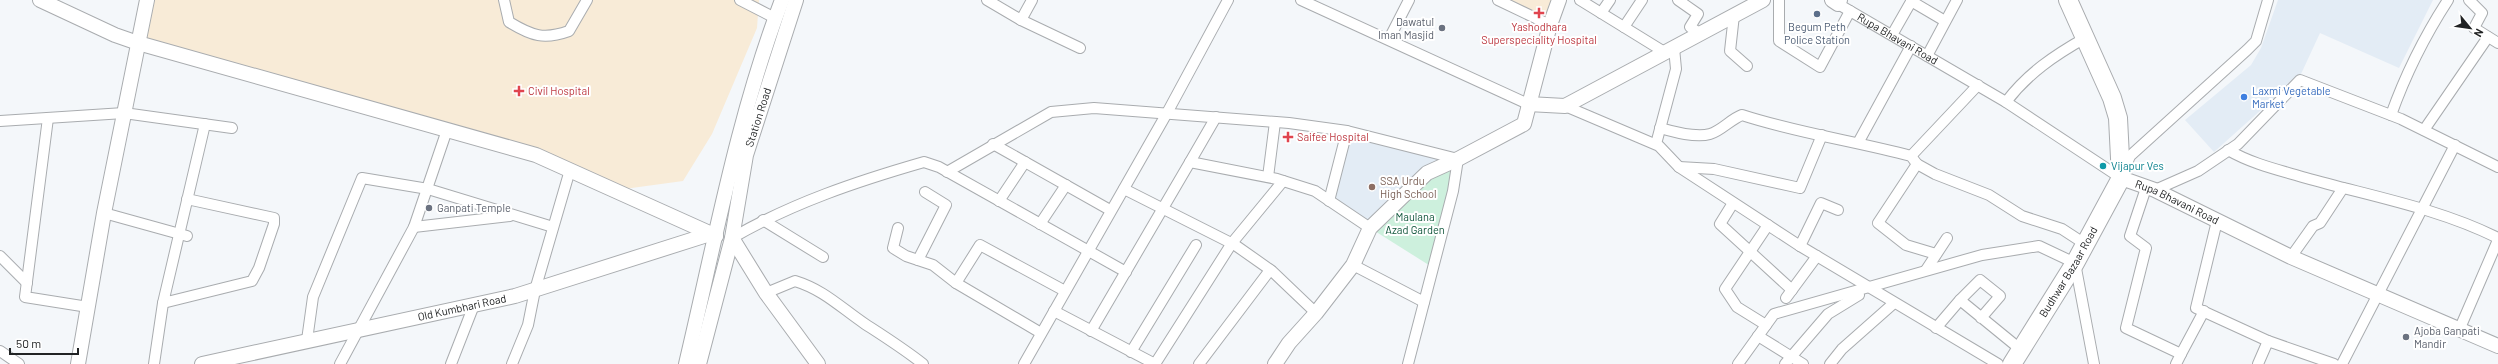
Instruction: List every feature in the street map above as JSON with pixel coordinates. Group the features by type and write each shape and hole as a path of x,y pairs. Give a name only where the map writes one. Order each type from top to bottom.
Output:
{"highway":[{"path":"2068,0 2112,98 2118,118 2121,178"},
{"name":"Budhwar Bazaar Road","path":"2016,357 2086,244 2121,178"}],"street":[{"path":"40,0 115,35 138,43 536,155 716,236"},
{"path":"78,364 104,213 147,0"},
{"path":"504,0 509,22 528,34 552,37 569,31 587,0"},
{"path":"740,0 775,18"},
{"path":"686,364 716,236 732,157 775,18 782,0"},
{"name":"Station Road","path":"699,364 732,238 746,155 796,0"},
{"path":"987,0 1020,20 1080,48"},
{"path":"1020,20 1032,0"},
{"path":"1024,364 1110,210 1124,189 1167,114 1228,0"},
{"path":"1301,0 1528,104 1565,106 1656,144 1679,167 1800,246 1894,304 1998,364"},
{"path":"1389,39 1409,0"},
{"path":"1498,0 1550,25"},
{"path":"1275,364 1289,343 1316,313 1353,265 1370,228 1427,173 1458,159 1524,124 1528,104 1550,25 1559,0"},
{"path":"1580,0 1624,27 1670,50 1676,69 1656,144"},
{"path":"1601,13 1610,0"},
{"path":"1624,27 1642,0"},
{"path":"1678,0 1698,14 1690,27 1701,34"},
{"path":"1565,106 1763,0"},
{"path":"1779,0 1778,41 1820,67 1840,4"},
{"path":"1927,56 1956,0"},
{"path":"2121,178 2130,156 2256,40 2268,0"},
{"path":"2391,114 2405,76 2423,38 2448,0"},
{"path":"2469,0 2482,12 2474,28 2498,43"},
{"path":"1892,35 1911,1 1945,21"},
{"name":"Rupa Bhavani Road","path":"1840,4 2006,102 2121,178 2151,189 2291,257 2460,328 2498,346"},
{"path":"1734,15 1730,51 1747,66"},
{"path":"2424,130 2488,37"},
{"path":"2006,102 2022,81 2058,53 2085,38"},
{"path":"1858,143 1911,46"},
{"path":"2181,354 2126,328 2146,248 2130,236 2151,189 2198,170 2238,144 2300,80 2391,114 2498,167"},
{"path":"1936,254 1906,245 1878,223 1914,160 1978,85"},
{"path":"947,172 993,144 1051,112 1094,108 1275,122 1347,131 1458,159"},
{"path":"0,121 124,112 232,128"},
{"path":"1660,128 1696,134 1710,134 1730,120 1742,114 1785,129 1822,134 1858,143 1914,160 1935,174 1989,195 2022,216 2062,229 2086,244"},
{"path":"1091,331 1216,117"},
{"path":"48,118 25,297 88,307"},
{"path":"1268,177 1275,122"},
{"path":"154,364 163,303 183,235 187,198 205,124"},
{"path":"340,364 360,331 414,227 447,130"},
{"path":"1329,201 1347,131"},
{"path":"1679,167 1714,169 1800,188 1822,134"},
{"path":"993,144 1110,210"},
{"path":"2342,364 2454,145"},
{"path":"2228,150 2241,158 2270,167 2422,209 2498,239 2460,328"},
{"path":"1408,364 1453,191 1458,159"},
{"path":"818,364 766,293 732,238 763,220 828,193 924,162 939,167 1126,272"},
{"path":"999,201 1025,162"},
{"path":"1190,162 1268,177 1315,191 1370,228"},
{"path":"512,364 528,325 535,290 570,170"},
{"path":"307,340 314,297 362,178 428,189 553,227"},
{"path":"1054,311 1155,364 1232,243 1283,181"},
{"path":"1040,224 1066,185"},
{"path":"2291,257 2313,226 2320,223 2342,188"},
{"path":"1124,189 1232,243 1270,270 1316,313"},
{"path":"918,260 946,205 925,192"},
{"path":"163,303 252,281 259,268 274,224 274,218 187,198"},
{"path":"1733,202 1720,224 1750,252 1789,294 1817,256"},
{"path":"1800,246 1822,203 1838,210"},
{"path":"104,213 183,235"},
{"path":"414,227 514,216"},
{"path":"763,220 823,257"},
{"path":"2217,221 2196,308 2268,341 2334,364"},
{"path":"1766,325 1737,307 1725,289 1768,225"},
{"path":"898,228 893,248 918,260 933,265 956,282 1041,333"},
{"name":"Old Kumbhari Road","path":"202,364 307,340 360,331 535,290 707,235 716,236"},
{"path":"1926,270 1947,238"},
{"path":"956,282 980,244 1065,291"},
{"path":"1132,352 1196,245"},
{"path":"1738,364 1774,314 1869,289 1926,270 1982,256 2039,246 2075,262 2094,364"},
{"path":"0,256 27,283"},
{"path":"1353,265 1424,302"},
{"path":"1199,364 1270,270"},
{"path":"1936,328 1960,300 1980,280 2000,296 1981,318"},
{"path":"766,293 795,281 815,287 865,324 890,338 923,364"},
{"path":"1785,364 1791,355 1828,314 1869,289"},
{"path":"1960,300 1981,318 2016,357"},
{"path":"1830,364 1842,350 1894,304"},
{"path":"451,364 474,305"},
{"path":"2176,364 2204,311"},
{"path":"1758,336 1791,355 1803,364"},
{"path":"2258,364 2268,341"},
{"path":"0,351 18,364"}],"shaded area":[{"name":"Civil Hospital","path":"149,0 759,0 757,28 712,134 683,181 617,190 536,155 138,43"},
{"name":"Yashodhara Superspeciality Hospital","path":"1498,0 1559,0 1550,25"},
{"name":"Laxmi Vegetable Market","path":"2278,0 2433,0 2399,68 2320,33 2301,74 2214,152 2185,120 2251,65 2261,48"},
{"name":"SSA Urdu High School","path":"1347,131 1458,159 1370,228 1329,201"}],"green space":[{"name":"Maulana Azad Garden","path":"1458,159 1432,267 1370,228 1427,173"}],"place":[{"name":"Yashodhara Superspeciality Hospital","path":"1539,13"},
{"name":"Begum Peth Police Station","path":"1817,14"},
{"name":"Dawatul Iman Masjid","path":"1442,28"},
{"name":"Civil Hospital","path":"519,91"},
{"name":"Laxmi Vegetable Market","path":"2244,97"},
{"name":"Saifee Hospital","path":"1288,137"},
{"name":"Vijapur Ves","path":"2103,166"},
{"name":"SSA Urdu High School","path":"1372,187"},
{"name":"Ganpati Temple","path":"429,208"},
{"name":"Ajoba Ganpati Mandir","path":"2406,337"}]}
